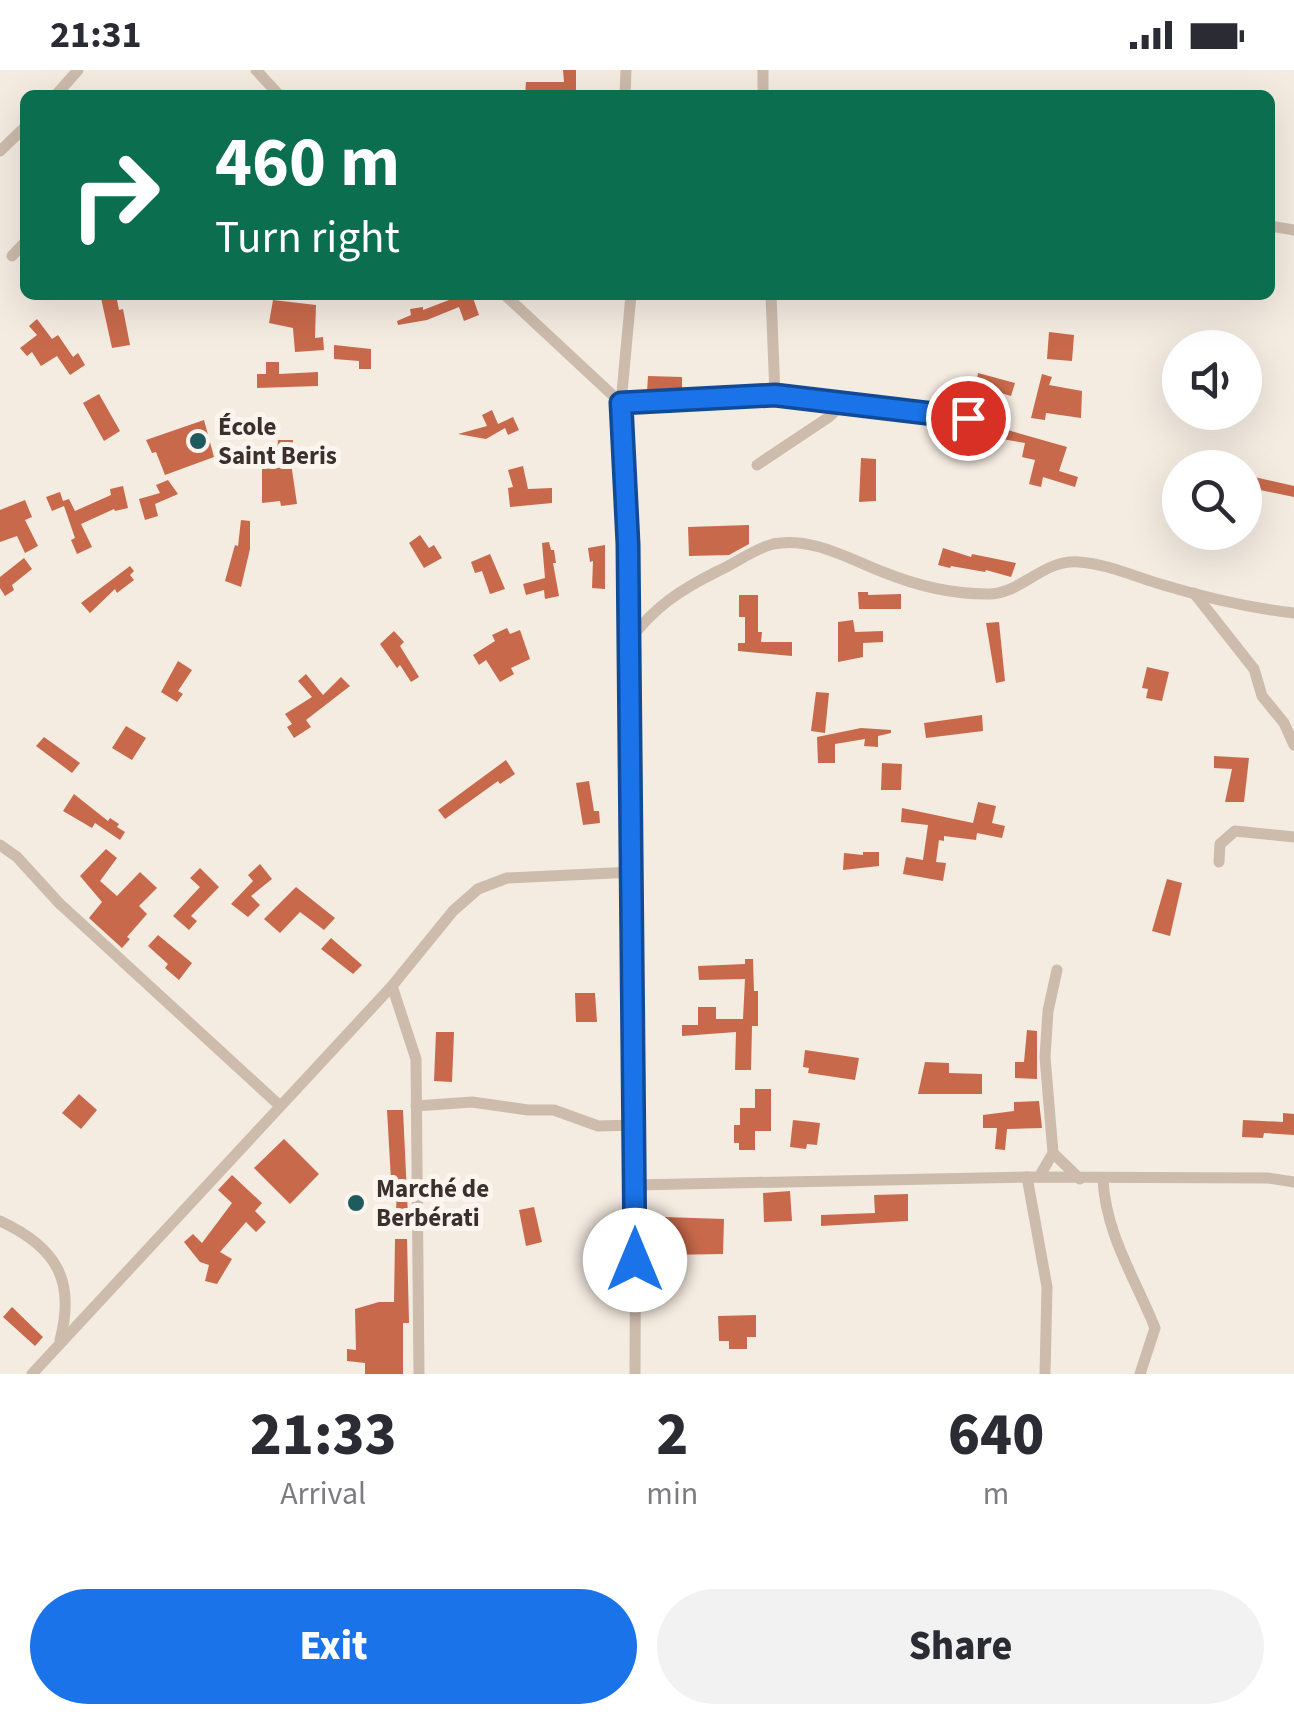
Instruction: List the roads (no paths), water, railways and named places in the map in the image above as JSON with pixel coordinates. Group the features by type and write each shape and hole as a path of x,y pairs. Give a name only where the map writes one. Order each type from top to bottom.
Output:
{"street":[{"path":"60,90 78,70"},
{"path":"256,70 274,90"},
{"path":"0,151 20,132"},
{"path":"12,256 20,247"},
{"path":"510,300 621,403 775,395 992,419"},
{"path":"630,300 621,403 630,641 635,1374"},
{"path":"771,300 775,395"},
{"path":"756,465 829,417 844,402"},
{"path":"630,641 650,613 693,584 769,545 786,543 816,546 908,581 990,595 1010,590 1054,564 1077,562 1294,614"},
{"path":"1194,593 1254,669 1262,696 1284,723 1294,745"},
{"path":"1219,862 1220,844 1235,831 1294,837"},
{"path":"0,845 17,856 59,903 280,1105"},
{"path":"32,1374 392,986 453,911 478,890 506,878 633,872"},
{"path":"1057,970 1048,1011 1045,1057 1053,1153 1080,1179"},
{"path":"392,986 416,1058 419,1374"},
{"path":"416,1106 472,1102 554,1110 598,1126 636,1125"},
{"path":"1046,1374 1047,1287 1033,1177 1053,1153"},
{"path":"635,1185 1033,1177 1268,1178 1294,1182"},
{"path":"1104,1180 1110,1224 1130,1279 1140,1290 1155,1328 1140,1374"},
{"path":"0,1221 38,1245 66,1283 66,1316 58,1346"}],"place":[{"name":"École Saint Beris","path":"198,441"},
{"name":"Marché de Berbérati","path":"356,1203"}]}
